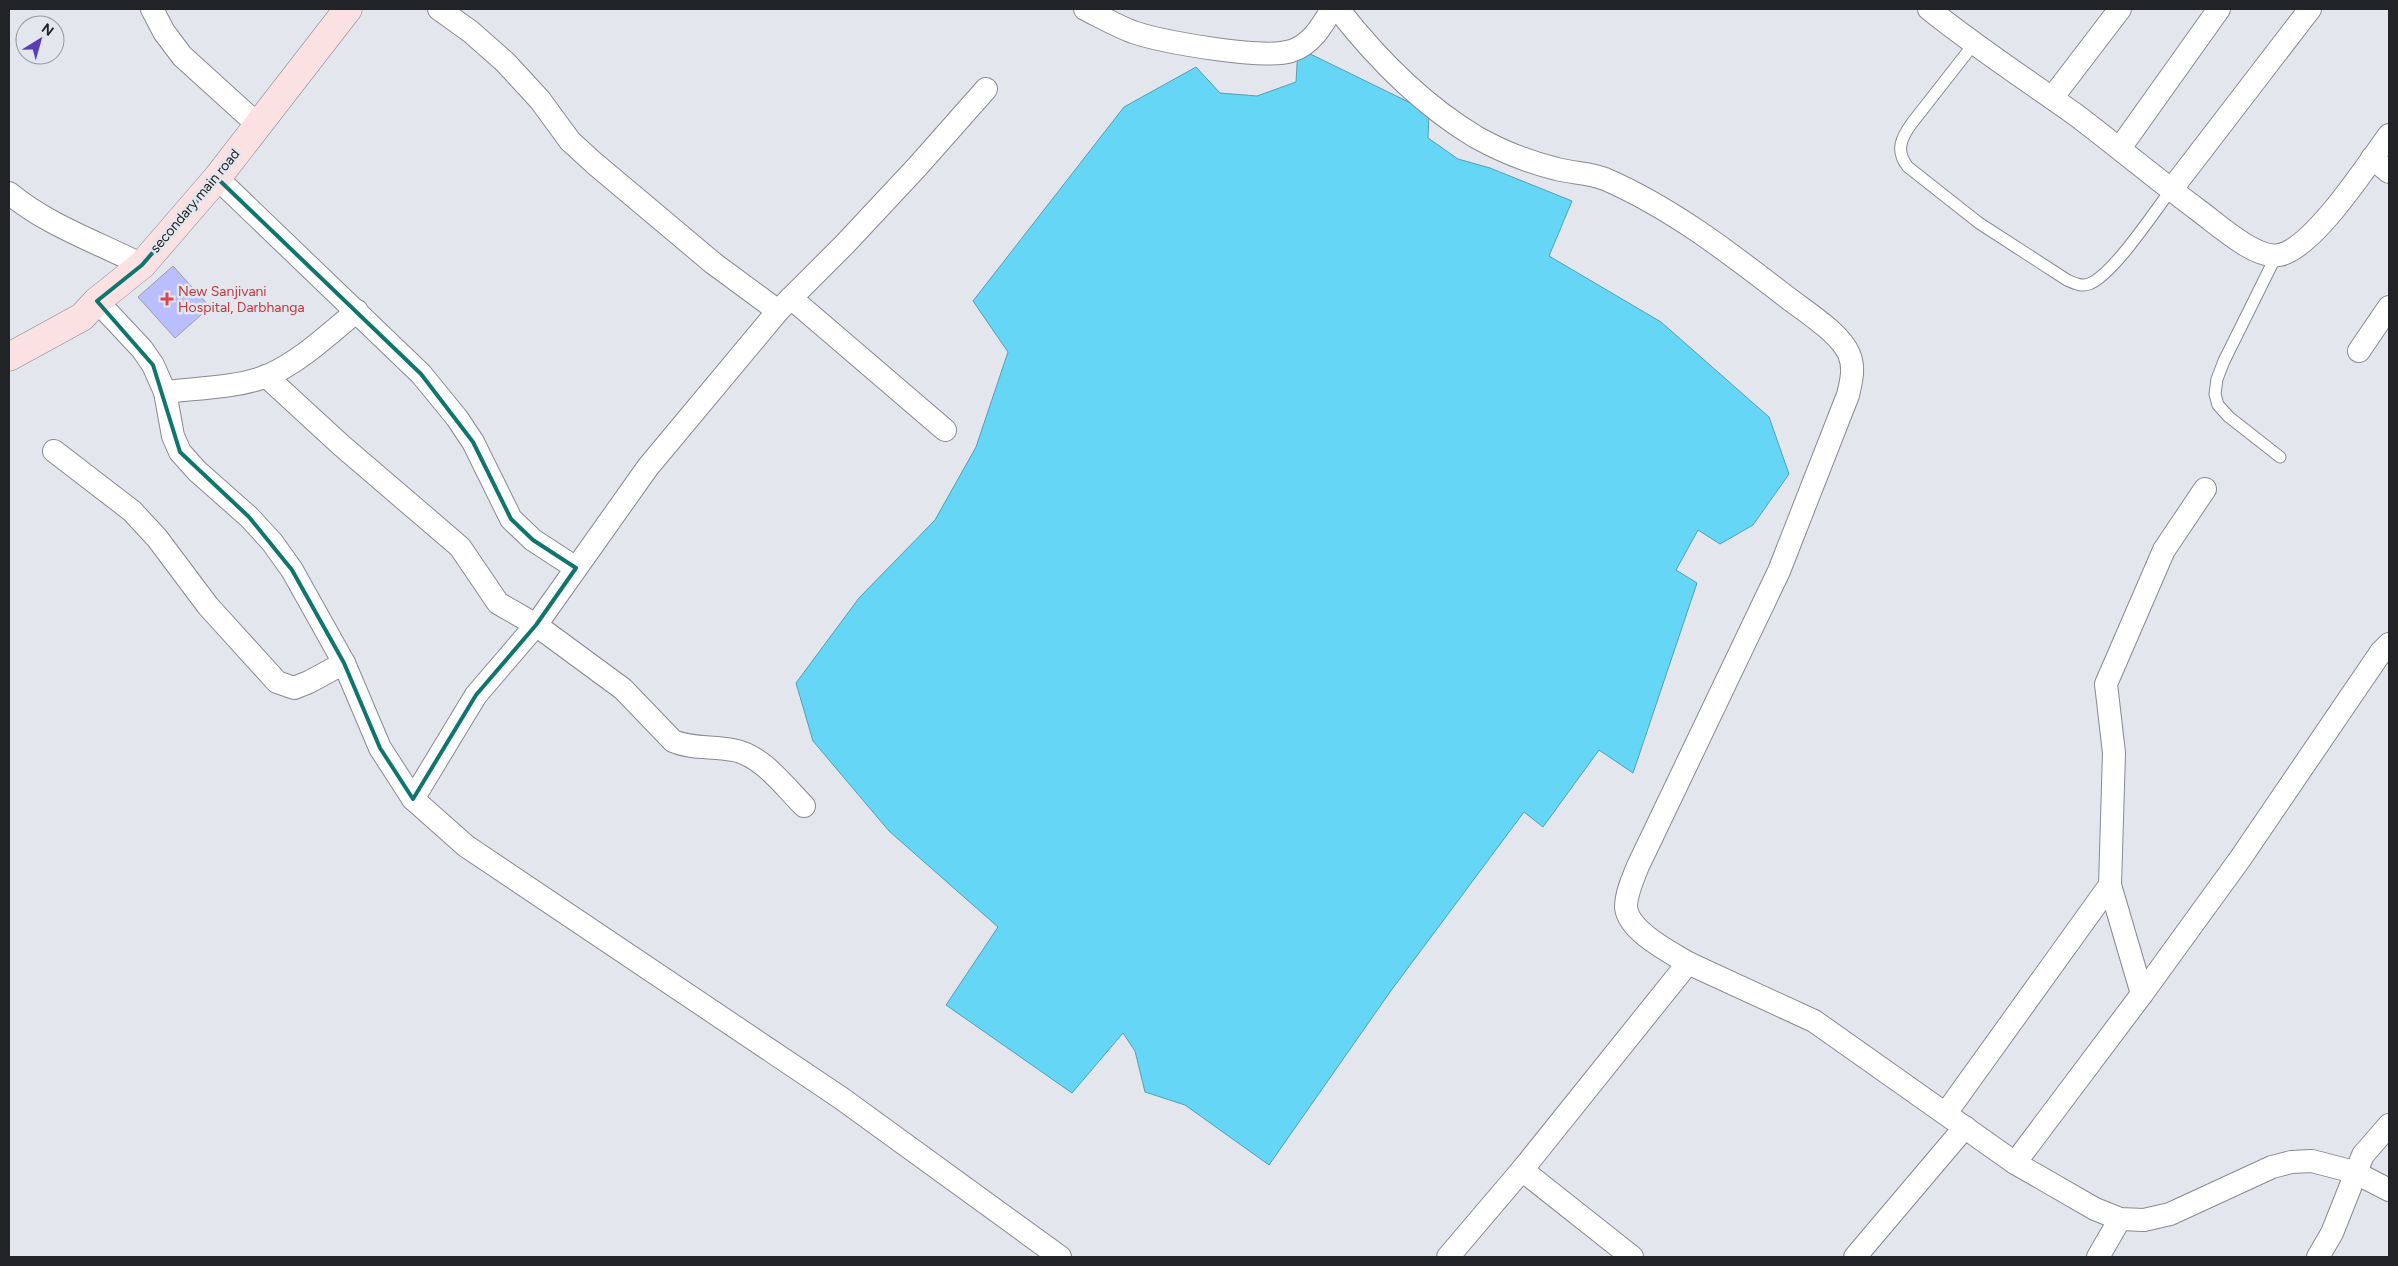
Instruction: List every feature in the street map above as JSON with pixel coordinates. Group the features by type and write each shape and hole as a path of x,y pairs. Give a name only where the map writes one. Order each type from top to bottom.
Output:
{"main road":[{"name":"secondary main road","path":"9,357 82,317 97,301 142,264 217,178 348,9"}],"street":[{"path":"152,9 164,32 182,56 257,124"},
{"path":"439,9 471,32 505,62 540,100 570,141 713,264 784,304 945,430"},
{"path":"1085,9 1131,32 1156,39 1264,53 1290,51 1308,42 1332,9"},
{"path":"1338,9 1372,51 1398,77 1437,109 1476,136 1520,159 1556,169 1602,178 1638,194 1717,244 1816,319 1837,338 1849,354 1853,371 1848,395 1779,571 1638,866 1629,891 1626,908 1632,921 1659,946 1688,963 1814,1021 2015,1162 2095,1209 2120,1219 2144,1220 2170,1214 2272,1167 2292,1162 2312,1161 2354,1172 2389,1190"},
{"path":"1929,9 1973,44 2052,98 2120,148 2171,190 2249,247 2264,254 2276,256 2290,252 2308,239 2389,135"},
{"path":"2052,98 2120,9"},
{"path":"2120,148 2219,9"},
{"path":"2171,190 2310,9"},
{"path":"413,799 476,695 536,625 648,467 784,304 845,244 911,174 986,89"},
{"path":"2372,158 2389,172"},
{"path":"217,178 421,374 457,418 473,442 511,519 533,540 576,568"},
{"path":"9,193 26,208 49,221 142,264"},
{"path":"97,301 142,349 153,364 165,392 173,436 180,452 196,471 249,517 272,542 292,570 344,663 380,748 413,799 466,846 841,1098 1060,1257"},
{"path":"2360,351 2389,307"},
{"path":"165,392 229,384 266,376 300,356 357,311"},
{"path":"266,376 341,445 460,547 498,602 536,625 623,689 673,741 682,745 734,750 751,756 804,806"},
{"path":"54,451 132,511 157,538 208,606 277,682 294,688 344,663"},
{"path":"2142,994 2110,885 2114,753 2106,684 2164,550 2205,489"},
{"path":"2015,1162 2142,994 2240,859 2381,652 2389,644"},
{"path":"1946,1113 2110,885"},
{"path":"1448,1257 1522,1170 1688,963"},
{"path":"2318,1257 2332,1233 2354,1172 2363,1155 2389,1125"},
{"path":"1855,1257 1965,1128"},
{"path":"1522,1170 1632,1257"},
{"path":"2098,1257 2120,1219"}],"lane":[{"path":"1973,44 1912,122 1903,135 1899,146 1901,159 1908,168 1979,223 2067,280 2080,285 2089,284 2111,268 2171,190"},
{"path":"2276,256 2224,360 2217,379 2215,394 2218,405 2229,417 2280,457"}],"highlighted area":[{"path":"217,178 421,374 473,442 511,519 533,540 576,568 536,625 476,695 413,799 380,748 344,663 292,570 249,517 180,452 153,365 97,301 142,265"}],"water":[{"path":"1298,48 1429,112 1428,138 1458,159 1490,168 1572,201 1549,256 1661,322 1769,417 1789,474 1753,525 1720,544 1698,530 1676,570 1697,583 1633,773 1599,750 1543,827 1524,812 1390,992 1269,1165 1185,1105 1145,1092 1135,1051 1123,1033 1072,1093 946,1005 998,927 889,831 813,741 796,683 859,598 935,520 976,447 1008,352 973,301 1124,107 1196,67 1220,93 1257,96 1296,82"}],"building":[{"path":"173,266 210,307 175,338 138,297"}],"place":[{"name":"New Sanjivani Hospital, Darbhanga","path":"167,299"}]}
